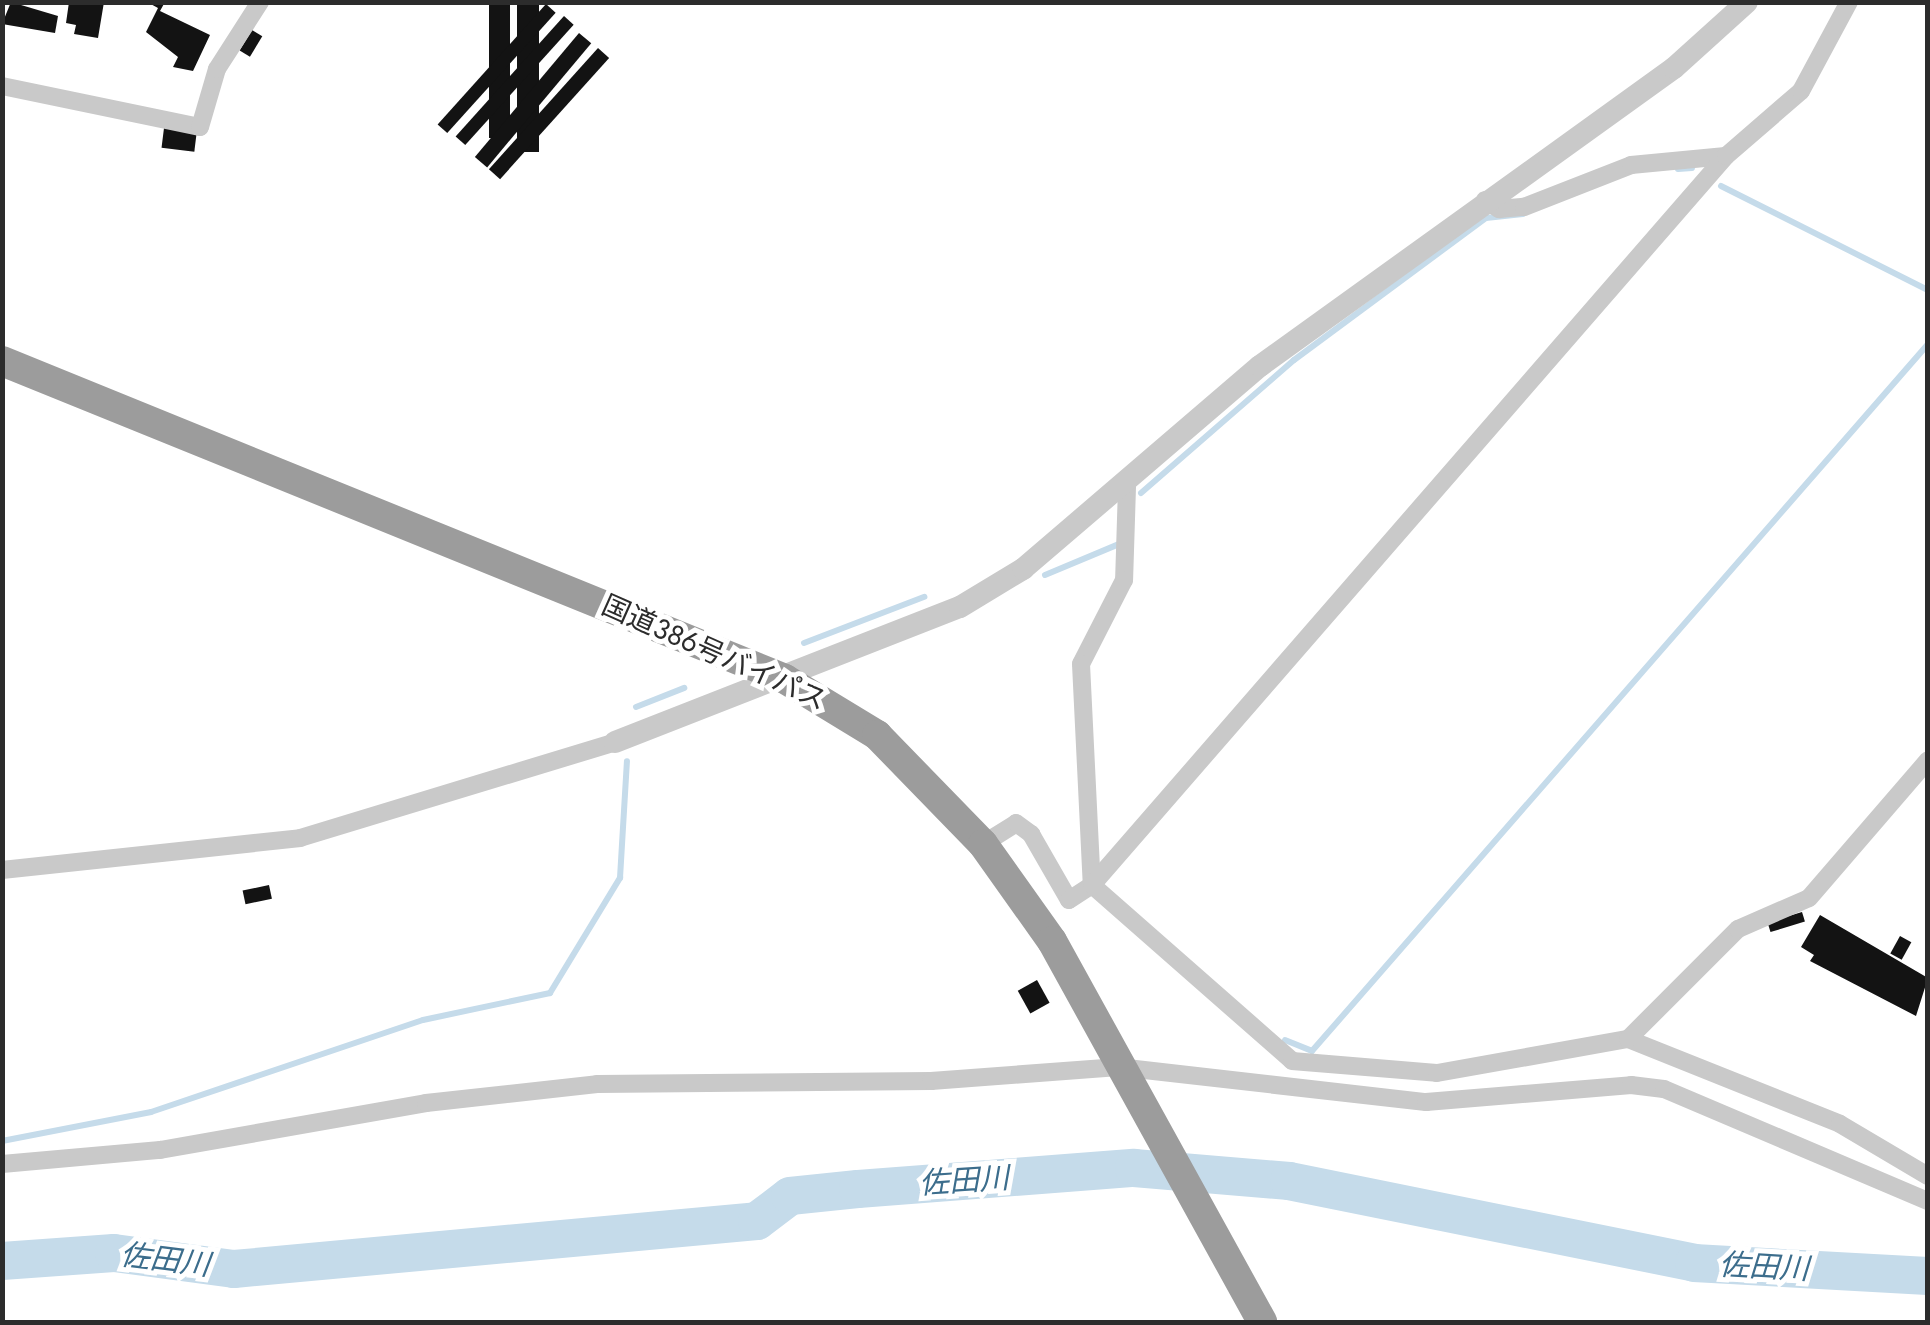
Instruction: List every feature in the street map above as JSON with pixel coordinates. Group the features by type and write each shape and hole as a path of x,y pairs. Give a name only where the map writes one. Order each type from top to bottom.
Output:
{"highway":[{"name":"国道386号バイパス","path":"2,361 784,679 877,734 983,844 1052,941 1259,1319"}],"street":[{"path":"2,86 200,127 217,69 260,2"},
{"path":"2,870 300,838 615,742 960,607 1023,570 1127,487 1260,366 1674,68 1747,2"},
{"path":"983,844 1016,823 1031,834 1069,900 1092,886 1726,156 1801,91 1849,2"},
{"path":"1486,200 1499,209 1524,207 1632,165 1726,156"},
{"path":"1127,487 1124,580 1081,664 1092,886 1292,1062 1437,1074 1628,1039 1840,1124 1928,1176"},
{"path":"1628,1039 1738,929 1809,898 1928,760"},
{"path":"2,1164 160,1150 426,1103 597,1084 931,1081 1118,1067 1426,1102 1631,1085 1664,1089 1928,1201"}],"building":[{"path":"11,2 58,16 55,33 2,24"},
{"path":"69,2 104,2 98,38 74,34 76,25 66,23"},
{"path":"147,2 165,2 160,11 210,35 193,71 173,67 178,57 146,32 158,8"},
{"path":"489,2 510,2 510,138 489,138"},
{"path":"517,2 539,2 539,152 517,152"},
{"path":"546,4 556,13 447,133 438,124"},
{"path":"564,16 574,25 465,145 456,136"},
{"path":"252,30 262,36 250,57 240,51"},
{"path":"579,33 591,43 487,167 475,157"},
{"path":"598,48 609,58 500,179 489,169"},
{"path":"164,128 197,132 194,152 162,148"},
{"path":"269,885 272,899 246,904 243,891"},
{"path":"1802,912 1805,922 1770,932 1768,923"},
{"path":"1820,915 1928,978 1916,1016 1810,961 1814,955 1801,947"},
{"path":"1900,936 1911,942 1902,960 1890,953"},
{"path":"1037,980 1050,1003 1030,1013 1018,991"}],"waterway":[{"path":"1678,169 1692,168"},
{"path":"1721,186 1928,290"},
{"path":"1141,493 1294,360 1486,218 1523,214"},
{"path":"1285,1040 1312,1051 1928,344"},
{"path":"1045,575 1119,544"},
{"path":"804,643 924,597"},
{"path":"636,707 684,688"},
{"path":"2,1141 151,1112 423,1020 550,993 620,878 627,761"},
{"name":"佐田川","path":"2,1261 114,1253 234,1269 757,1221 790,1196 1134,1168 1289,1181 1694,1263 1928,1276"}]}
